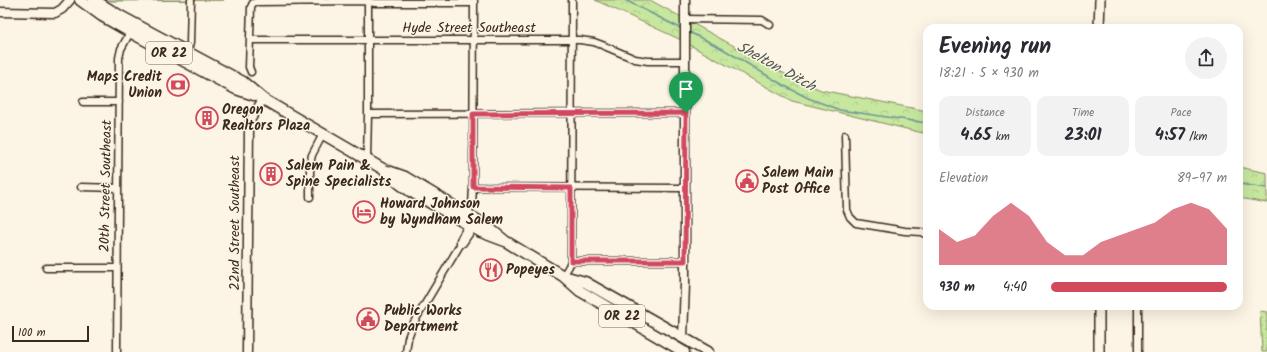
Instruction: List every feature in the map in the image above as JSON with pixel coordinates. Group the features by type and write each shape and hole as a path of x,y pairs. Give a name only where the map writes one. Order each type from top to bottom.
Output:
{"highway":[{"name":"OR 22","path":"80,0 102,16 133,28 185,56 243,82 263,98 383,169 400,184 481,232 505,241"},
{"name":"OR 22","path":"94,0 133,28"},
{"name":"OR 22","path":"383,169 404,177 484,224 505,241 563,276 580,290 684,352"},
{"path":"442,209 463,216 466,216 467,214"},
{"name":"OR 22","path":"563,276 585,282 708,352"}],"main road":[{"path":"1099,24 1100,0"},
{"path":"1099,310 1099,352"},
{"path":"683,337 684,352"}],"street":[{"path":"0,12 55,13 62,9 70,0"},
{"path":"185,56 190,43 191,0"},
{"path":"563,276 571,261 572,0"},
{"path":"683,337 686,113 685,0"},
{"path":"251,72 249,66 251,7 253,3 260,1 368,1 374,3 474,2 473,187 471,210 467,214"},
{"path":"367,159 368,1"},
{"path":"685,19 762,20 770,25"},
{"name":"20th Street Southeast","path":"117,352 119,54 133,28"},
{"name":"Hyde Street Southeast","path":"250,40 571,40 594,42 635,59 685,61"},
{"name":"22nd Street Southeast","path":"247,352 249,127 251,119 263,98"},
{"path":"83,102 119,102"},
{"path":"368,114 686,113"},
{"path":"310,197 310,164 312,155 324,134"},
{"path":"845,135 848,210 850,217 856,223 923,233"},
{"path":"81,187 118,188"},
{"path":"473,187 685,188"},
{"path":"406,352 408,338 413,324 460,245 460,240 471,226"},
{"path":"571,261 685,261"},
{"path":"46,268 117,268"},
{"path":"1138,310 1138,352"}],"green space":[{"path":"108,0 224,0 111,1"},
{"path":"595,0 650,0 787,75 821,90 923,110 923,133 792,101 677,38"},
{"path":"1243,168 1267,173 1267,203 1243,199"},
{"path":"1260,311 1267,312 1267,352 1262,352"}],"waterway":[{"name":"Shelton Ditch","path":"625,0 682,29"},
{"name":"Shelton Ditch","path":"687,31 723,49 783,85 808,98 840,110 923,122"},
{"name":"Shelton Ditch","path":"1243,185 1267,188"}],"place":[{"name":"Maps Credit Union","path":"178,85"},
{"name":"Oregon Realtors Plaza","path":"207,118"},
{"name":"Salem Pain & Spine Specialists","path":"271,174"},
{"name":"Salem Main Post Office","path":"747,181"},
{"name":"Howard Johnson by Wyndham Salem","path":"364,212"},
{"name":"Popeyes","path":"491,270"},
{"name":"Public Works Department","path":"368,319"}],"route":[{"path":"686,113 685,261 571,261 571,188 473,187 473,114 686,113"}]}
